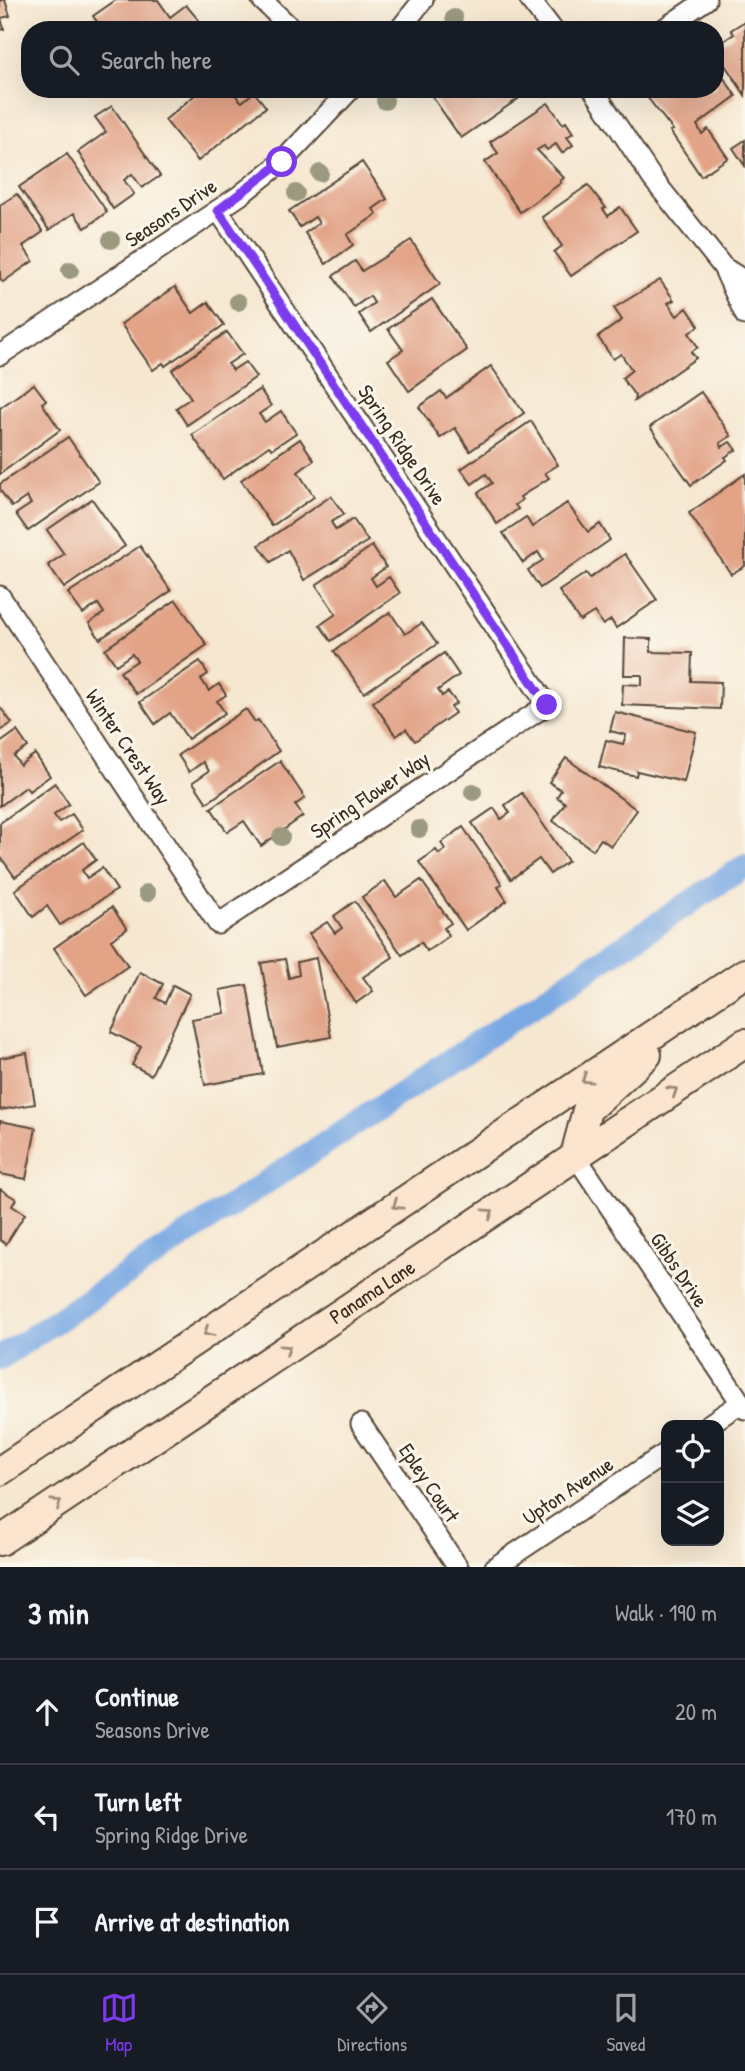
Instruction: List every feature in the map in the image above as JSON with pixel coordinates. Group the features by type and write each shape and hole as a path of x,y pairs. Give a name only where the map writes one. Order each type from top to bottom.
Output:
{"main road":[{"path":"0,1471 745,973"},
{"path":"575,1155 587,1110 711,996"},
{"name":"Panama Lane","path":"0,1541 745,1043"}],"street":[{"path":"262,0 284,21"},
{"path":"406,21 423,0"},
{"path":"530,0 546,21"},
{"path":"675,21 706,0"},
{"name":"Seasons Drive","path":"0,355 218,210 282,162 342,98"},
{"path":"599,98 652,178 723,267 745,315"},
{"name":"Spring Ridge Drive","path":"218,210 547,705"},
{"path":"723,267 745,281"},
{"name":"Winter Crest Way","path":"0,596 218,924"},
{"name":"Spring Flower Way","path":"218,924 547,705"},
{"name":"Gibbs Drive","path":"575,1155 743,1406"},
{"path":"717,1420 743,1406"},
{"name":"Epley Court","path":"361,1424 458,1567"},
{"name":"Upton Avenue","path":"495,1567 661,1456"}],"building":[{"path":"0,0 5,0 10,16 1,18 4,29 0,30"},
{"path":"116,0 158,0 170,17 186,5 199,21 97,21 93,16"},
{"path":"745,21 745,95 724,64 724,41 734,34 731,30"},
{"path":"724,78 736,96 697,125 702,134 708,129 728,158 701,176 670,131 673,130 648,98 724,98"},
{"path":"191,98 238,98 242,102 247,98 259,98 266,107 198,161 165,120"},
{"path":"433,98 518,99 461,138"},
{"path":"548,103 573,133 567,137 573,145 562,153 556,144 547,150 544,146 537,150 564,178 561,183 520,212 485,162 498,153 490,142"},
{"path":"112,106 160,176 142,188 132,174 124,180 134,194 113,209 78,152 106,132 95,117"},
{"path":"745,140 745,166 733,148"},
{"path":"67,154 107,212 85,228 74,213 49,230 19,187"},
{"path":"362,162 387,199 373,209 377,214 347,235 353,245 326,264 305,233 319,223 315,217 300,227 289,211"},
{"path":"588,185 606,208 603,209 608,216 620,207 637,231 571,276 554,252 562,246 542,217"},
{"path":"17,194 43,232 23,246 33,261 3,282 0,278 0,205"},
{"path":"411,240 440,284 371,332 359,314 374,303 370,296 354,307 333,276 355,261 362,271"},
{"path":"660,280 674,300 668,303 677,316 687,308 699,326 689,333 698,347 691,352 696,358 634,401 635,396 622,378 632,370 621,354 613,359 598,337 622,320 614,308"},
{"path":"175,287 193,313 208,302 224,325 165,366 163,363 153,370 121,324"},
{"path":"432,299 467,350 409,391 388,360 403,350 388,329"},
{"path":"227,332 243,354 228,364 233,370 245,362 256,377 187,425 176,408 191,398 172,370"},
{"path":"491,366 524,413 470,451 455,428 440,438 419,407 441,391 446,398"},
{"path":"34,384 46,400 42,403 60,430 0,474 0,408"},
{"path":"260,389 271,406 259,414 265,422 281,411 296,433 272,449 269,446 223,479 192,435"},
{"path":"701,392 731,436 720,443 722,447 730,442 736,450 725,457 727,460 691,485 650,427"},
{"path":"531,421 558,465 545,473 549,478 520,497 522,500 515,505 518,509 497,524 478,493 492,483 486,474 472,484 461,469"},
{"path":"68,437 99,482 28,531 16,514 31,504 27,497 12,507 0,490 0,484"},
{"path":"300,439 314,460 298,472 314,497 272,526 241,480"},
{"path":"745,474 745,566 731,574 689,513"},
{"path":"331,496 344,514 331,522 336,530 353,519 368,541 304,580 288,550 271,562 259,545"},
{"path":"92,499 125,546 64,588 48,565 64,554 47,530"},
{"path":"567,503 588,532 600,524 610,540 540,588 528,570 543,560 538,552 523,563 503,533 526,517 532,527"},
{"path":"140,546 171,591 100,639 89,623 104,613 98,604 83,614 68,593"},
{"path":"372,546 386,567 371,578 376,586 389,577 400,593 331,641 320,625 336,614 316,585"},
{"path":"625,554 657,600 616,628 611,620 603,625 594,612 580,621 559,591 586,573 590,578"},
{"path":"176,600 207,645 136,694 120,672 137,661 132,654 116,665 105,649"},
{"path":"390,612 405,634 422,623 437,644 364,693 334,651"},
{"path":"625,638 651,639 651,652 692,653 691,681 721,682 720,709 622,705 623,684 642,685 642,675 624,675"},
{"path":"444,653 459,675 438,690 442,696 448,692 457,703 451,707 455,713 415,741 406,729 396,736 373,702"},
{"path":"200,661 208,674 201,679 209,691 219,684 226,695 217,701 225,713 188,739 170,713 155,724 140,702"},
{"path":"0,707 12,723 0,731"},
{"path":"246,709 255,722 258,720 279,751 207,803 193,782 209,771 203,762 189,772 178,755"},
{"path":"615,712 696,732 684,782 637,771 636,776 599,767 606,740 623,744 626,735 610,731"},
{"path":"17,731 28,747 14,756 20,765 35,754 50,776 29,791 26,787 0,806 0,743"},
{"path":"566,758 637,810 611,846 601,839 593,850 553,821 565,803 557,797 561,790 549,782"},
{"path":"280,761 305,798 295,805 303,816 261,846 244,821 227,832 211,808"},
{"path":"55,783 69,804 54,815 59,822 72,814 83,830 15,877 0,856 0,823"},
{"path":"522,793 568,861 550,874 539,859 511,879 472,823 494,808 501,819 510,813 505,805"},
{"path":"463,827 502,884 498,887 507,901 466,930 419,862 436,850 439,854 445,849 441,843"},
{"path":"84,842 96,860 82,870 87,878 102,868 117,890 60,925 47,906 33,917 15,890"},
{"path":"421,880 451,923 444,928 449,936 427,951 421,942 402,955 362,897 385,881 396,897"},
{"path":"355,901 393,957 363,977 373,991 356,1003 309,934 327,922 335,933 342,928 334,916"},
{"path":"112,907 127,929 111,940 128,966 86,995 54,948"},
{"path":"316,958 331,1037 277,1047 261,963 285,959 289,978 299,975 297,962"},
{"path":"140,972 163,984 156,998 165,1003 173,985 190,994 151,1075 132,1065 141,1047 111,1032"},
{"path":"247,985 263,1074 205,1085 192,1019 225,1013 220,990"},
{"path":"27,1053 35,1104 0,1110 0,1058"},
{"path":"0,1121 36,1128 26,1179 0,1174"},
{"path":"0,1189 16,1199 12,1206 25,1214 6,1244 0,1240"}],"waterway":[{"path":"0,1358 745,866"}],"route":[{"path":"282,162 218,210 547,705"}]}
